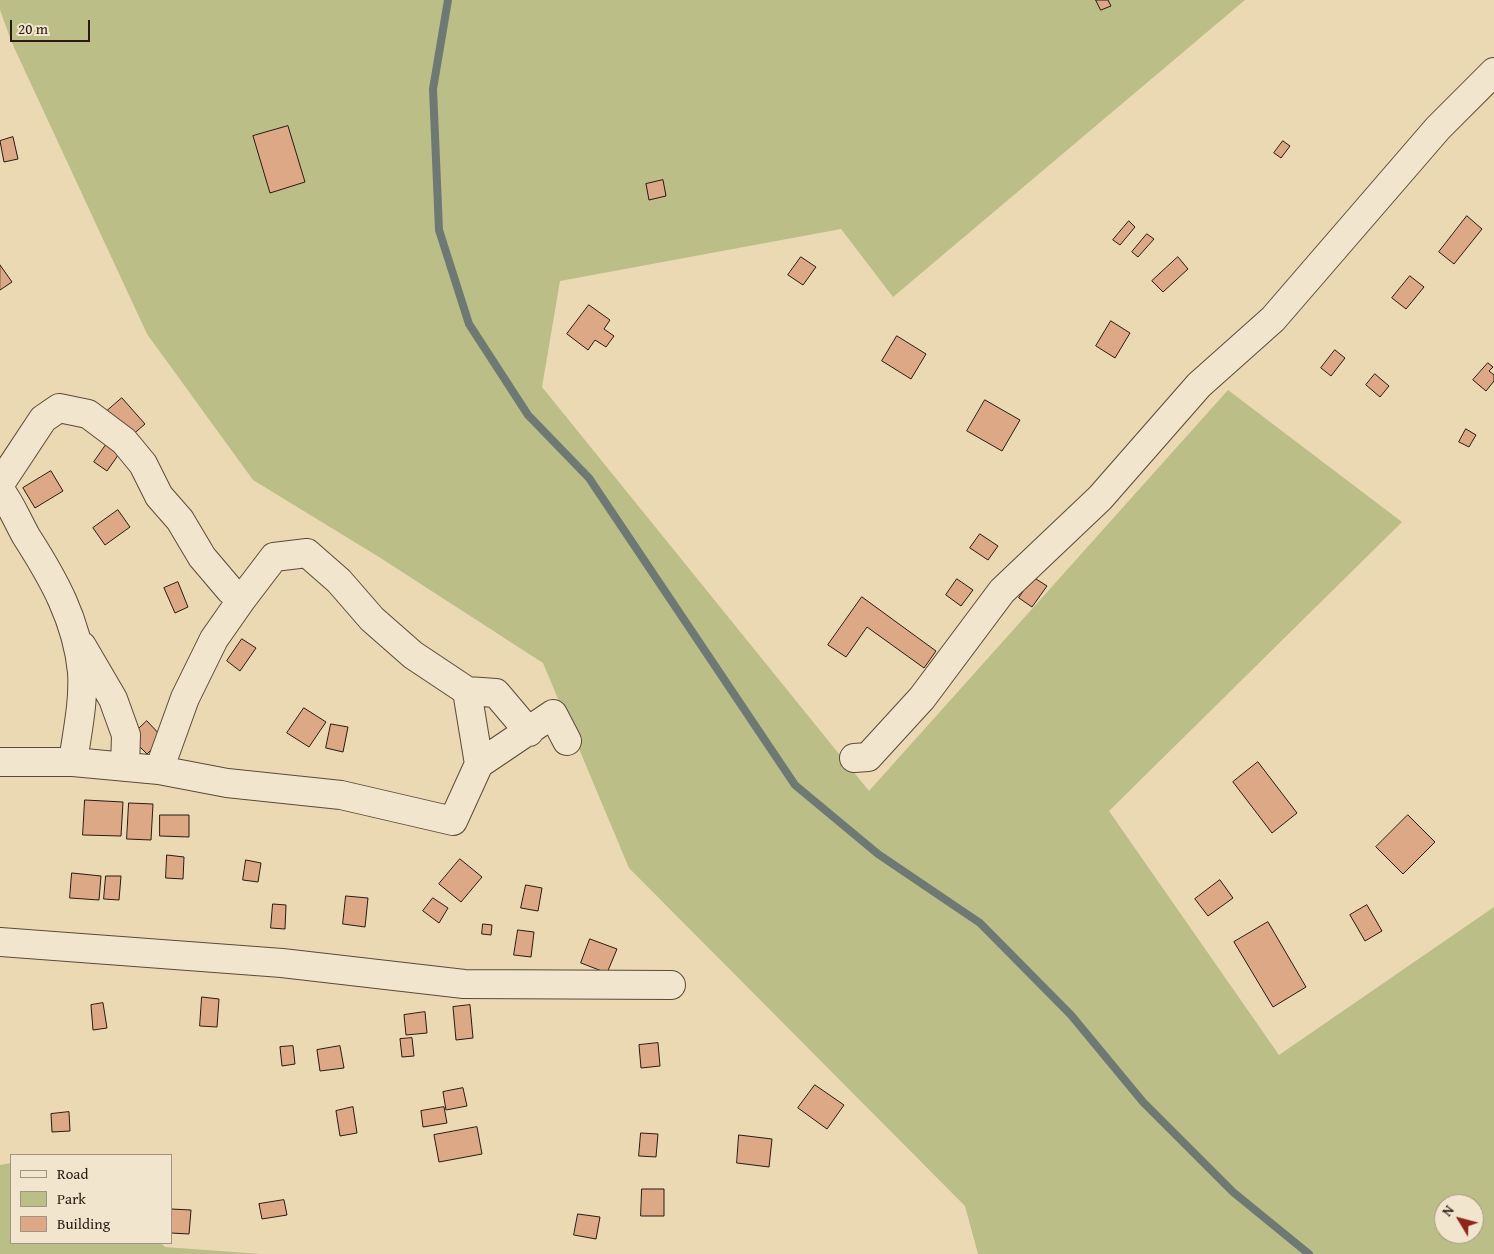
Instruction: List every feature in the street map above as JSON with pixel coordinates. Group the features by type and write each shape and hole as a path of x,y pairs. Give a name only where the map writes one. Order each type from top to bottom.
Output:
{"street":[{"path":"854,758 868,757 922,698 1002,591 1100,498 1199,385 1273,319 1438,128 1494,72"},
{"path":"0,484 43,419 59,408 88,414 124,441 143,464 159,496 180,520 202,556 230,590 242,599"},
{"path":"0,490 12,506 24,532 48,570 67,607 75,633 82,672 81,711 73,762"},
{"path":"159,770 185,698 214,639 274,557 307,553 339,581 372,619 413,655 467,691 496,693 529,732"},
{"path":"75,633 113,699 126,735 125,767"},
{"path":"0,762 73,762 159,770 227,783 341,795 454,821 479,764 467,691"},
{"path":"479,764 553,714 567,741"},
{"path":"0,942 282,963 464,984 671,985"}],"green space":[{"path":"0,0 1245,0 893,297 841,229 560,281 542,387 869,791 1228,390 1402,522 1109,811 1279,1055 1494,907 1494,1254 978,1254 965,1206 629,868 543,663 379,557 253,480 147,334 12,43 0,10"},
{"path":"10,1163 10,1244 162,1244 165,1247 261,1254 0,1254 0,1165"}],"building":[{"path":"1096,0 1108,0 1111,6 1101,10"},
{"path":"288,126 305,182 270,193 253,136"},
{"path":"13,137 18,159 4,162 0,141"},
{"path":"1283,141 1290,146 1281,158 1274,153"},
{"path":"663,180 666,196 649,200 646,184"},
{"path":"1467,216 1482,229 1454,264 1439,252"},
{"path":"1129,221 1135,227 1120,245 1113,240"},
{"path":"1147,234 1154,239 1138,257 1132,252"},
{"path":"801,257 816,267 803,285 788,275"},
{"path":"1178,257 1188,269 1163,292 1152,281"},
{"path":"0,265 12,282 0,290"},
{"path":"1410,276 1424,287 1406,309 1392,298"},
{"path":"589,305 610,320 604,329 614,336 606,347 595,340 588,350 567,334"},
{"path":"1111,321 1130,333 1115,358 1096,346"},
{"path":"897,336 926,354 911,379 882,361"},
{"path":"1335,350 1345,358 1331,376 1321,368"},
{"path":"1488,363 1493,367 1489,371 1494,375 1494,381 1486,391 1473,380"},
{"path":"1375,374 1389,386 1380,397 1366,385"},
{"path":"122,398 145,424 130,437 107,411"},
{"path":"985,400 1020,420 1002,451 967,431"},
{"path":"1466,429 1476,435 1469,447 1459,442"},
{"path":"108,442 121,451 107,471 94,462"},
{"path":"51,471 63,491 35,508 23,488"},
{"path":"118,510 130,527 105,545 93,528"},
{"path":"980,534 998,546 988,560 970,548"},
{"path":"1033,577 1047,586 1032,607 1019,598"},
{"path":"957,579 973,590 961,606 946,595"},
{"path":"178,582 188,607 175,613 164,588"},
{"path":"862,597 936,651 924,668 867,627 846,657 828,645"},
{"path":"242,639 256,648 240,671 227,661"},
{"path":"304,708 326,722 309,747 287,733"},
{"path":"147,721 163,738 147,754 130,737"},
{"path":"331,724 348,727 343,752 326,748"},
{"path":"1258,762 1297,813 1272,833 1233,782"},
{"path":"85,800 123,802 121,836 83,835"},
{"path":"129,803 153,804 151,840 127,839"},
{"path":"160,815 189,815 189,837 160,836"},
{"path":"1408,815 1435,842 1403,874 1376,847"},
{"path":"167,855 184,857 183,879 166,878"},
{"path":"460,859 482,877 461,902 439,884"},
{"path":"246,860 261,863 258,882 243,880"},
{"path":"72,873 101,876 99,900 70,898"},
{"path":"106,876 121,876 119,900 104,899"},
{"path":"1220,880 1233,898 1208,916 1195,899"},
{"path":"526,885 542,888 538,911 521,908"},
{"path":"346,896 368,898 365,927 343,924"},
{"path":"433,898 448,908 439,923 423,911"},
{"path":"273,904 286,905 285,929 271,928"},
{"path":"1367,905 1382,931 1365,941 1350,915"},
{"path":"1268,922 1306,987 1273,1007 1234,942"},
{"path":"483,924 492,925 491,935 482,934"},
{"path":"518,930 534,932 531,957 514,955"},
{"path":"590,939 617,949 607,973 581,963"},
{"path":"202,997 219,999 217,1027 200,1026"},
{"path":"103,1003 107,1028 93,1030 91,1005"},
{"path":"470,1005 473,1038 456,1040 453,1007"},
{"path":"425,1012 427,1033 406,1035 404,1015"},
{"path":"412,1038 414,1056 402,1057 400,1039"},
{"path":"658,1043 660,1066 641,1068 639,1045"},
{"path":"293,1046 295,1064 282,1066 280,1047"},
{"path":"340,1046 344,1068 320,1071 317,1050"},
{"path":"815,1085 844,1105 827,1129 798,1108"},
{"path":"463,1088 467,1106 446,1110 443,1092"},
{"path":"353,1107 357,1133 340,1136 336,1111"},
{"path":"444,1107 447,1123 423,1127 421,1111"},
{"path":"69,1112 70,1131 52,1132 51,1114"},
{"path":"477,1127 482,1154 439,1162 434,1135"},
{"path":"641,1133 658,1134 656,1157 639,1156"},
{"path":"739,1135 772,1139 769,1167 737,1163"},
{"path":"642,1189 664,1189 664,1216 641,1216"},
{"path":"284,1200 287,1215 262,1219 259,1204"},
{"path":"172,1209 191,1210 189,1234 172,1233"},
{"path":"578,1214 600,1217 596,1239 574,1235"}],"waterway":[{"path":"448,0 433,89 439,230 469,324 528,415 589,478 795,785 878,854 980,923 1071,1015 1143,1102 1233,1192 1309,1254"}]}
